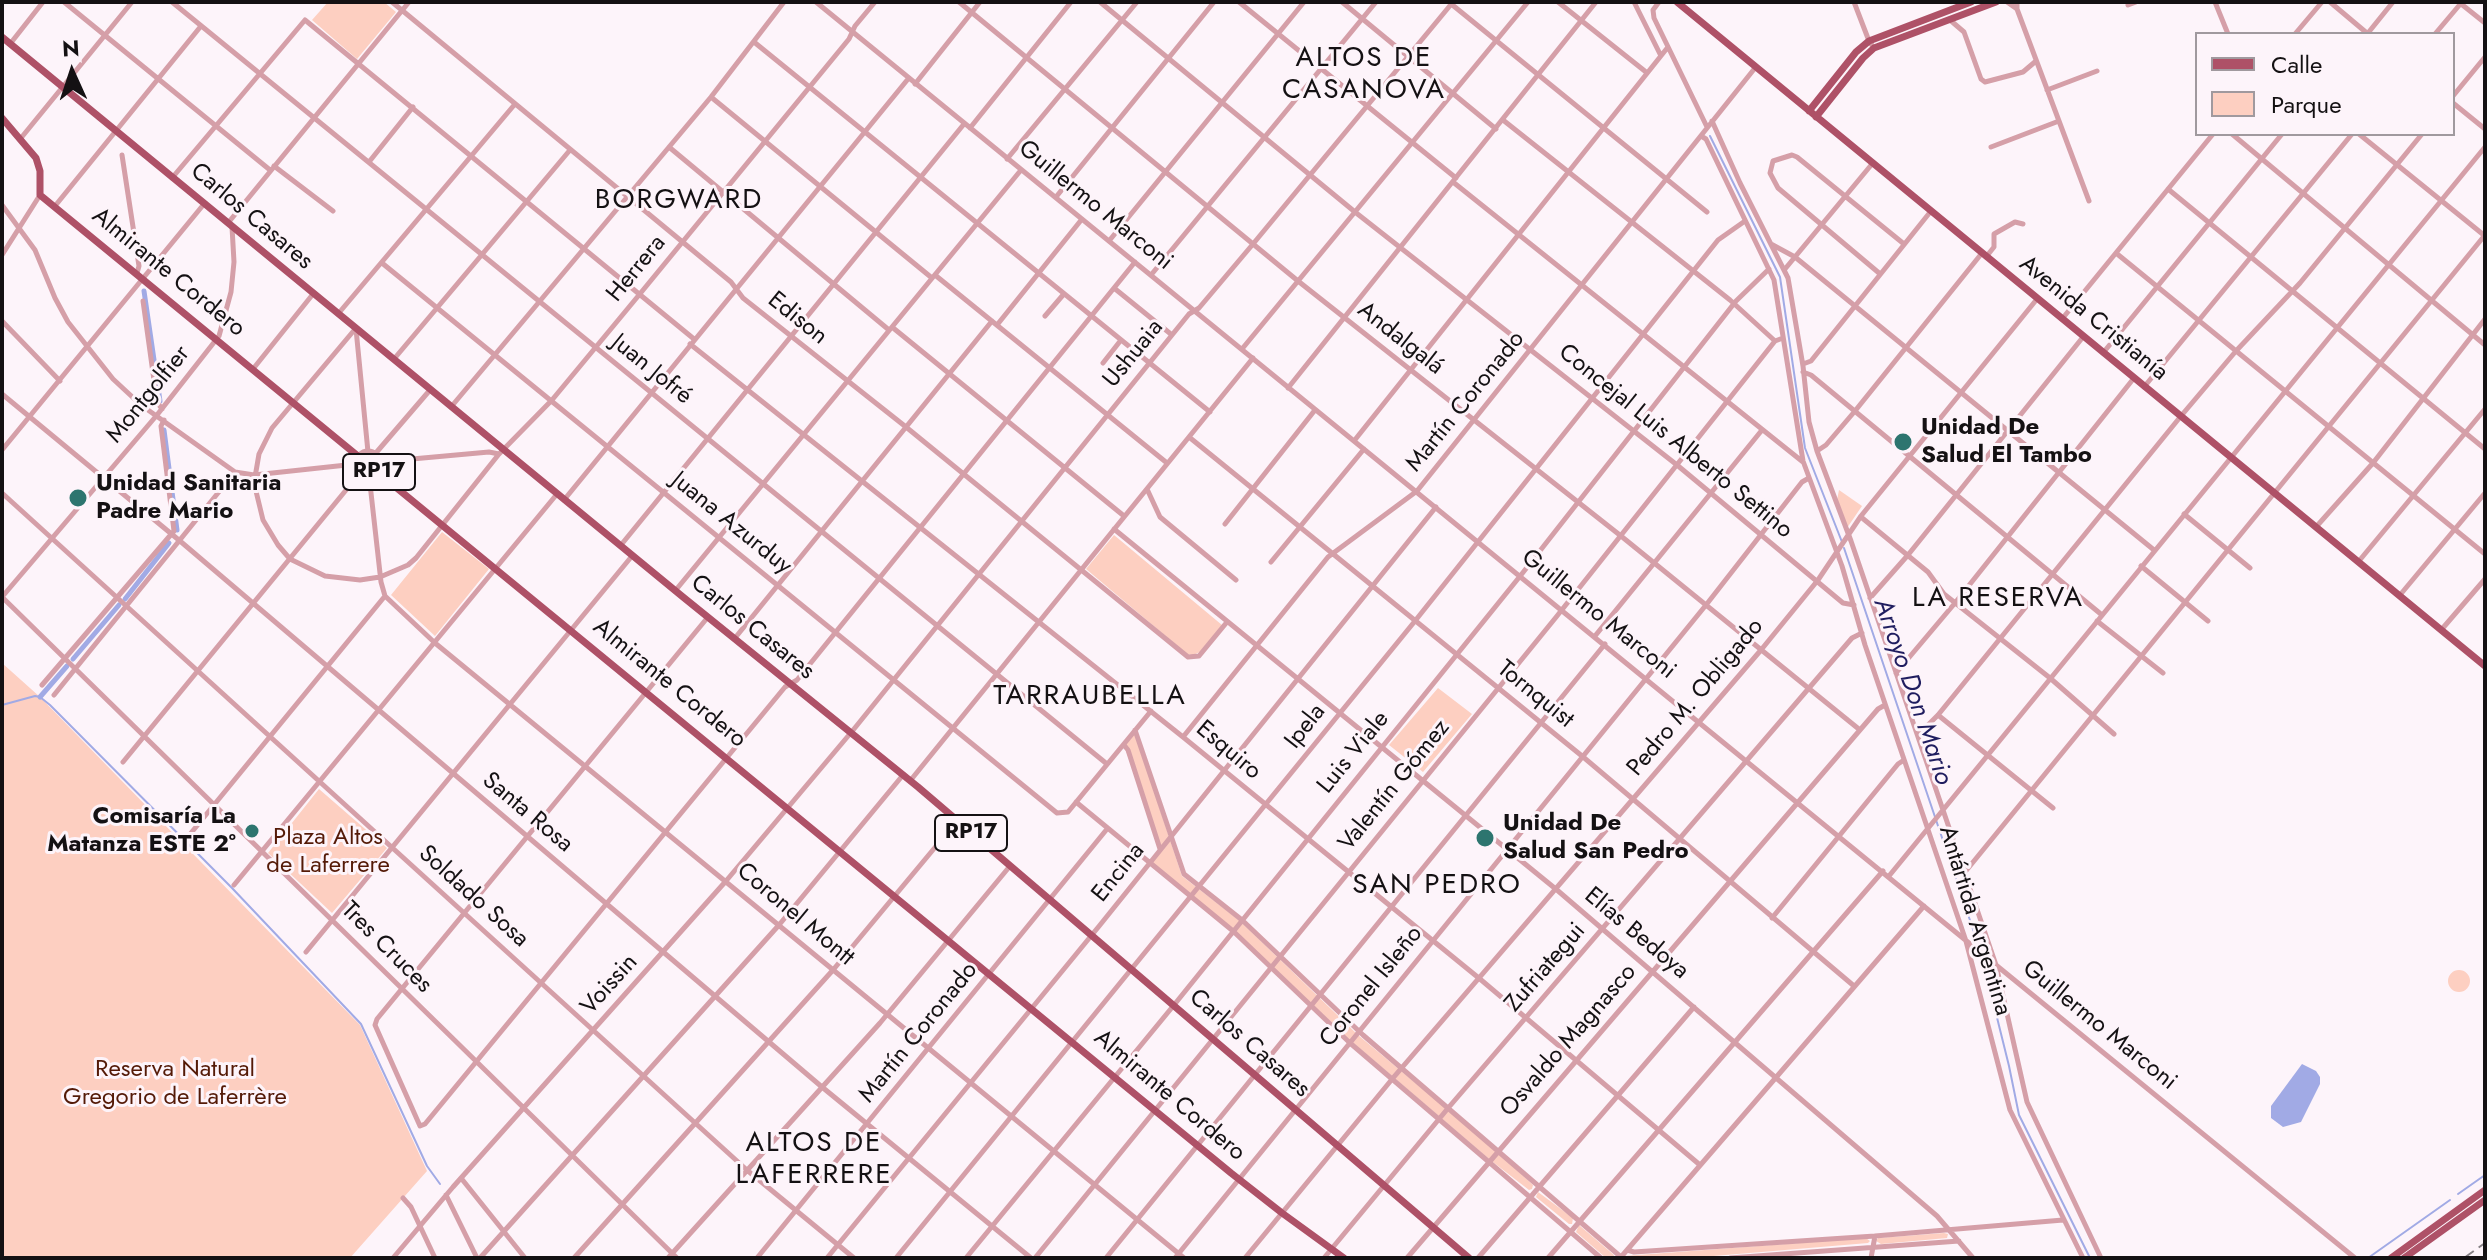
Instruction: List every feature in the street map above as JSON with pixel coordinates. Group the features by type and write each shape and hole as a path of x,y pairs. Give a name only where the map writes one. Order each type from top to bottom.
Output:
{"main road":[{"name":"Avenida Cristianía","path":"1677,2 2485,665"},
{"path":"1812,114 1872,44 1971,2"},
{"path":"1872,44 1990,3"},
{"name":"Carlos Casares","path":"2,37 394,359 502,452 903,775 1469,1258"},
{"path":"2,118 39,163 40,195"},
{"name":"Almirante Cordero","path":"40,195 253,369 357,460 378,466 496,569 1240,1180 1344,1258"},
{"path":"2391,1258 2485,1190"},
{"path":"2404,1258 2485,1200"}],"street":[{"path":"10,44 43,2"},
{"path":"64,2 215,125 333,211"},
{"path":"21,138 132,2"},
{"name":"Juan Jofré","path":"172,2 1107,764"},
{"name":"Edison","path":"392,2 683,241 790,337 964,473 1188,657 1199,656 1227,622"},
{"path":"230,224 272,168 409,2"},
{"path":"451,407 711,97 784,2"},
{"name":"Guillermo Marconi","path":"816,2 2355,1258"},
{"name":"Herrera","path":"380,577 412,562 502,452 552,400 809,88 875,2"},
{"name":"Andalgalá","path":"959,2 1298,281 1655,563 1860,730"},
{"path":"915,84 980,2"},
{"path":"620,546 832,284 1071,2"},
{"name":"Concejal Luis Alberto Settino","path":"1100,2 1355,212 1677,465 1843,603 1854,605"},
{"path":"1007,159 1137,2"},
{"path":"1056,197 1214,2"},
{"path":"1239,2 1412,142 1518,234 1804,463"},
{"path":"1109,241 1304,2"},
{"path":"1342,2 1496,129"},
{"path":"1151,275 1376,2"},
{"path":"1242,349 1528,2"},
{"path":"1558,2 1646,72"},
{"path":"1288,388 1596,2"},
{"path":"1634,2 1660,54"},
{"path":"1643,20 1652,14 1659,2"},
{"path":"1854,2 1872,44"},
{"path":"2007,2 2017,6 2089,201"},
{"path":"2128,5 2136,2"},
{"path":"2215,2 2227,32"},
{"path":"2297,32 2322,2"},
{"path":"2330,2 2365,32"},
{"path":"2369,32 2393,2"},
{"path":"2437,32 2460,2 2485,23"},
{"path":"1451,3 1707,212"},
{"name":"Ushuaia","path":"849,733 1172,335 1253,244 1451,3"},
{"path":"1652,14 1707,127"},
{"path":"1948,19 1964,32 1981,79 1985,82 2023,72 2036,61"},
{"name":"Esquiro","path":"259,72 305,20 472,155 747,388 922,526 1480,979 1700,1165"},
{"path":"55,206 201,26"},
{"path":"754,42 1210,412"},
{"path":"1354,441 1668,47"},
{"path":"2455,94 2485,57"},
{"name":"Martín Coronado","path":"1183,737 1331,553 1417,491 1755,68"},
{"path":"2047,90 2097,71"},
{"path":"172,178 259,72"},
{"path":"234,885 496,569 607,446 908,79"},
{"path":"711,97 875,233 994,323 1167,463"},
{"path":"338,314 515,104"},
{"path":"2455,105 2485,129"},
{"path":"369,162 413,107"},
{"path":"1503,120 1734,304 1775,341 1783,338"},
{"name":"Antártida Argentina","path":"1712,121 1785,269 1803,364 1809,422 1817,451 1996,965 2027,1102 2101,1258"},
{"path":"1991,147 2059,121"},
{"name":"Antártida Argentina","path":"1701,136 1706,139 1777,291 1804,463 1842,566 1885,705 1966,941 2010,1110 2083,1258"},
{"path":"2062,319 2211,136"},
{"path":"2234,136 2485,345"},
{"path":"2103,353 2280,136"},
{"path":"2144,387 2350,136"},
{"path":"1965,872 2485,235 2362,136"},
{"path":"1918,735 1938,715 2181,416 2292,292 2420,136"},
{"path":"669,147 832,284 1124,516"},
{"path":"1889,876 2485,147"},
{"path":"394,359 570,150"},
{"path":"122,155 140,276"},
{"path":"1879,273 1774,183 1770,169 1773,161 1792,155 1904,244"},
{"path":"1785,269 1872,164"},
{"path":"675,591 1021,170"},
{"path":"2168,189 2485,449"},
{"path":"2,255 40,195"},
{"path":"2,450 87,348 140,276 204,204"},
{"path":"2,205 39,256 59,308 87,348 122,389 160,412"},
{"path":"1803,364 1811,361 1931,211"},
{"path":"735,638 949,374 1082,219"},
{"name":"Ipela","path":"896,1258 1266,806 1692,271 1721,237 1745,221"},
{"path":"1817,451 1855,411 1906,347 1994,247 1994,234 2015,222 2023,224"},
{"name":"Montgolfier","path":"2,597 104,479 217,340 231,292 234,262 230,224"},
{"path":"1770,243 1795,257 2154,550"},
{"path":"2116,253 2485,554"},
{"path":"708,617 377,1019 375,1025 420,1126 425,1124 727,757 789,684 797,680 1135,262"},
{"name":"Juana Azurduy","path":"382,263 1057,813 1065,814 1076,802"},
{"name":"Luis Viale","path":"966,1258 1457,655 1734,304 1769,269"},
{"path":"1114,288 1172,335"},
{"path":"253,369 313,294"},
{"path":"1045,316 1063,295"},
{"name":"Pedro M. Obligado","path":"1245,1258 1393,1078 1761,650 1818,580 1861,516 1908,456 2037,299"},
{"path":"143,301 157,402 164,420 235,472 254,475 357,460 368,452"},
{"path":"2316,527 2373,463 2485,319"},
{"path":"2,321 60,381"},
{"path":"356,328 267,436 254,475 255,495 263,520 290,559 325,576 349,579 380,577"},
{"path":"356,328 368,452"},
{"path":"1870,598 2083,337"},
{"path":"1103,363 1121,340"},
{"name":"Valentín Gómez","path":"1033,1258 1281,958 1775,341"},
{"path":"910,781 1253,358"},
{"path":"1803,372 1811,375 2102,615"},
{"path":"1896,673 2008,538 2134,378"},
{"path":"375,454 430,390"},
{"name":"Santa Rosa","path":"2,394 180,541 822,1087 1033,1258"},
{"path":"2359,561 2485,409"},
{"path":"1225,524 1315,410"},
{"path":"42,685 170,534 174,525 161,426 164,420"},
{"path":"1595,636 1762,430"},
{"name":"Tornquist","path":"1189,437 1582,756 1854,986"},
{"path":"1822,461 1824,446"},
{"path":"1271,562 1364,449"},
{"path":"368,452 375,454"},
{"path":"369,475 378,466 502,452"},
{"path":"375,454 378,466"},
{"path":"357,460 360,473"},
{"path":"54,695 235,472"},
{"path":"360,473 369,475"},
{"path":"123,762 360,473"},
{"path":"191,833 385,596 380,577 369,475"},
{"name":"Coronel Isleño","path":"1179,1257 1802,482 1809,478"},
{"path":"1147,489 1160,517 1236,580"},
{"name":"Soldado Sosa","path":"2,493 748,1171 854,1258"},
{"path":"2400,595 2485,493"},
{"name":"Encina","path":"827,1258 1436,507"},
{"path":"2184,514 2250,568"},
{"path":"1861,516 1928,572 1941,591 2114,734"},
{"name":"Elías Bedoya","path":"1114,529 1603,929 1950,1230 1973,1258"},
{"path":"306,952 632,556"},
{"path":"2141,566 2208,621"},
{"path":"2442,629 2485,579"},
{"name":"Coronel Montt","path":"385,596 435,643 1137,1219 1179,1257"},
{"name":"Tres Cruces","path":"2,597 672,1256"},
{"path":"2097,621 2163,673"},
{"name":"Zufriategui","path":"1324,1258 1449,1107 1852,638 1862,633"},
{"path":"1106,1258 1605,644"},
{"name":"Osvaldo Magnasco","path":"1407,1258 1860,730 1885,705"},
{"path":"1151,711 1076,802 1233,931 1350,1043 1601,1258"},
{"path":"1938,715 2053,808"},
{"path":"1135,730 1182,872 1242,920 1359,1032 1621,1257 1924,906"},
{"name":"Voissin","path":"393,1258 726,881 849,733"},
{"path":"1124,745 1160,850"},
{"path":"1772,918 1898,764 1905,760"},
{"path":"446,1195 479,1258 779,925 903,775"},
{"path":"574,1258 833,970 957,821"},
{"name":"Martín Coronado","path":"757,1258 1107,829"},
{"path":"672,1256 887,1015 1010,866"},
{"path":"1548,1258 1883,871"},
{"path":"1478,1258 1694,1007"},
{"path":"461,1178 525,1258"},
{"path":"403,1198 411,1207 435,1258"},
{"path":"1627,1250 1875,1236 2063,1220"},
{"path":"1871,1258 1875,1236"},
{"path":"1730,1258 1960,1240"}],"green space":[{"path":"328,2 384,2 396,12 357,59 312,20"},
{"path":"1839,490 1862,506 1847,528 1837,500"},
{"path":"442,532 489,569 435,636 391,595"},
{"path":"1114,535 1222,625 1200,652 1187,654 1086,569"},
{"name":"Reserva Natural Gregorio de Laferrère","path":"2,663 40,697 360,1025 427,1171 350,1258 2,1258"},
{"path":"1438,688 1472,714 1423,772 1389,745"},
{"path":"1134,731 1182,876 1240,921 1358,1035 1498,1152 1533,1185 1532,1189 1529,1190 1489,1159 1351,1041 1232,928 1151,863 1160,850 1124,745"},
{"name":"Plaza Altos de Laferrere","path":"319,789 387,848 332,913 268,853"},
{"path":"2459,970 2467,973 2470,981 2467,989 2459,992 2451,989 2448,981 2451,973"},
{"path":"1538,1192 1573,1218 1572,1224 1536,1197"},
{"path":"1579,1225 1614,1255 1613,1258 1606,1258 1576,1232"},
{"path":"1948,1234 1947,1238 1881,1244 1876,1241 1878,1238"},
{"path":"1866,1238 1870,1241 1868,1243 1690,1258 1622,1258 1624,1256"}],"water":[{"path":"2302,1064 2316,1071 2320,1084 2301,1122 2283,1127 2271,1118 2271,1106"}],"waterway":[{"name":"Arroyo Don Mario","path":"1710,136 1780,277 1805,448 1842,542"},
{"path":"144,291 160,401"},
{"path":"164,430 177,530"},
{"path":"125,599 169,543"},
{"name":"Arroyo Don Mario","path":"1844,548 1979,947"},
{"path":"73,659 119,605"},
{"path":"40,697 67,666"},
{"path":"2,705 35,696 50,705 232,888 361,1024 427,1166 440,1184"},
{"name":"Arroyo Don Mario","path":"1982,957 2019,1115 2090,1258"},
{"path":"2458,1194 2485,1175"},
{"path":"2368,1258 2450,1200"}],"railway":[{"path":"2464,1258 2485,1243"}],"place":[{"name":"Unidad De Salud El Tambo","path":"1903,442"},
{"name":"Unidad Sanitaria Padre Mario","path":"78,498"},
{"name":"Comisaría La Matanza ESTE 2°","path":"252,831"},
{"name":"Unidad De Salud San Pedro","path":"1485,838"}],"district":[{"name":"ALTOS DE CASANOVA","path":"1364,75"},
{"name":"BORGWARD","path":"679,201"},
{"name":"LA RESERVA","path":"1998,599"},
{"name":"TARRAUBELLA","path":"1090,697"},
{"name":"SAN PEDRO","path":"1437,886"},
{"name":"ALTOS DE LAFERRERE","path":"814,1160"}]}
